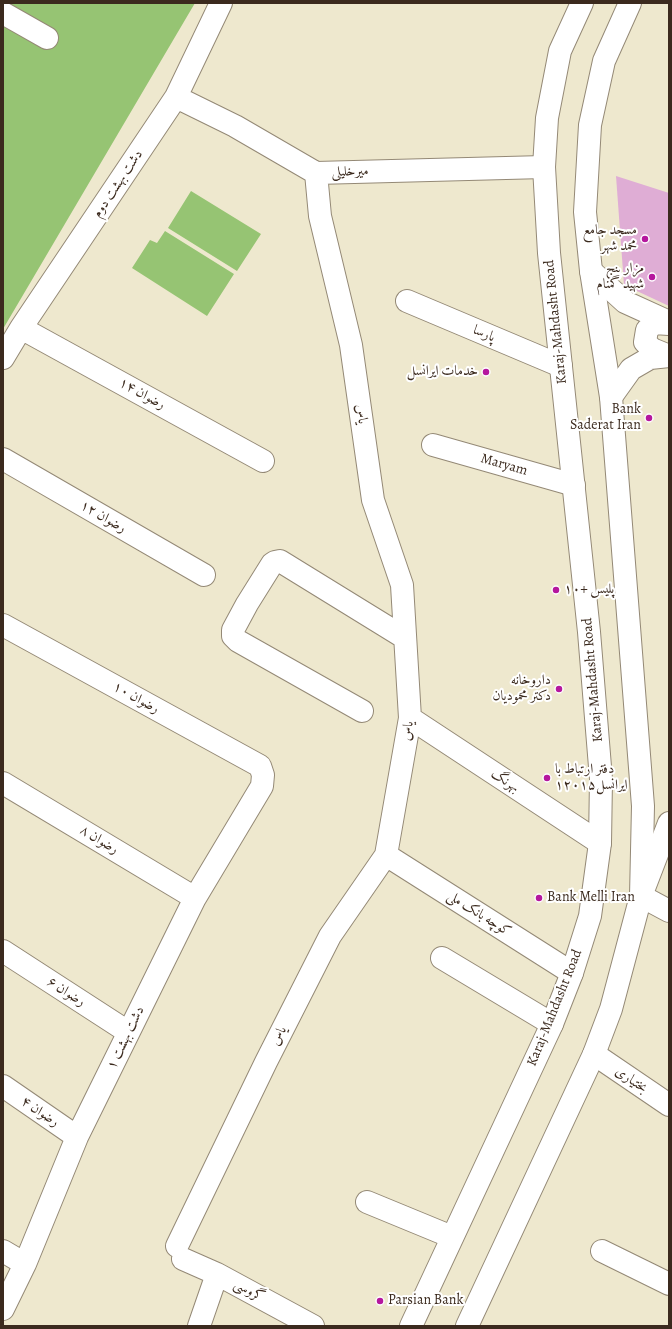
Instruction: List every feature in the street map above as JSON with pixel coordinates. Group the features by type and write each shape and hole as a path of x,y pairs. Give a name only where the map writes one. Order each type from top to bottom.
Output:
{"street":[{"name":"دشت بهشت دوم","path":"3,358 21,328 176,97 222,3"},
{"name":"Karaj-Mahdasht Road","path":"411,1326 552,1024 572,973 590,916 600,843 601,779 589,632 549,253 544,167 547,118 560,51 582,3"},
{"path":"630,3 604,61 590,125 585,212 591,271 611,397 644,806 641,896"},
{"path":"3,13 47,38"},
{"name":"میرخلیلی","path":"176,97 235,126 316,173 544,167"},
{"name":"یاس","path":"180,1252 266,1062 330,936 386,855 410,718 402,585 373,500 351,345 320,216 316,173"},
{"path":"591,271 625,302 669,323"},
{"name":"پارسا","path":"407,301 561,366"},
{"path":"669,323 654,323 646,330 645,342 652,349 669,356"},
{"name":"رضوان ۱۴","path":"21,328 263,461"},
{"path":"611,397 631,369 650,358 669,356"},
{"name":"Maryam","path":"434,445 574,485"},
{"name":"رضوان ۱۲","path":"3,459 204,575"},
{"path":"362,712 238,641 233,636 233,630 247,604 272,564 280,561 405,638"},
{"name":"رضوان ۱۰","path":"3,625 260,766 263,775"},
{"name":"بهرنگ","path":"410,718 600,843"},
{"name":"دشت بهشت ۱","path":"3,1309 25,1264 77,1137 128,1032 195,898 262,786 263,775"},
{"name":"رضوان ۸","path":"3,783 195,898"},
{"path":"467,1326 594,1054 611,1009 641,896 669,823"},
{"name":"کوچه بانک ملی","path":"386,855 572,973"},
{"path":"641,896 669,911"},
{"name":"رضوان ۶","path":"3,951 128,1032"},
{"path":"442,958 552,1024"},
{"name":"بختیاری","path":"594,1054 669,1106"},
{"name":"رضوان ۴","path":"3,1086 77,1137"},
{"path":"367,1202 452,1237"},
{"path":"3,1251 25,1264"},
{"path":"602,1251 669,1284"},
{"name":"گروسی","path":"180,1252 217,1274 314,1326"},
{"path":"199,1326 217,1274"}],"green space":[{"path":"3,3 195,3 3,329"},
{"path":"191,191 261,234 237,271 168,228"},
{"path":"165,231 234,274 207,316 132,268 150,240 157,243"}],"building":[{"name":"مسجد جامع محمد شهر","path":"616,176 669,193 669,306 624,285"}],"place":[{"name":"مسجد جامع محمد شهر","path":"645,239"},
{"name":"مزار پنج شهید گمنام","path":"652,277"},
{"name":"خدمات ایرانسل","path":"486,372"},
{"name":"Bank Saderat Iran","path":"649,418"},
{"name":"پلیس +۱۰","path":"556,590"},
{"name":"داروخانه دکتر محمودیان","path":"559,689"},
{"name":"دفتر ارتباط با ایرانسل۱۲۰۱۵","path":"547,778"},
{"name":"Bank Melli Iran","path":"539,898"},
{"name":"Parsian Bank","path":"380,1301"}]}
